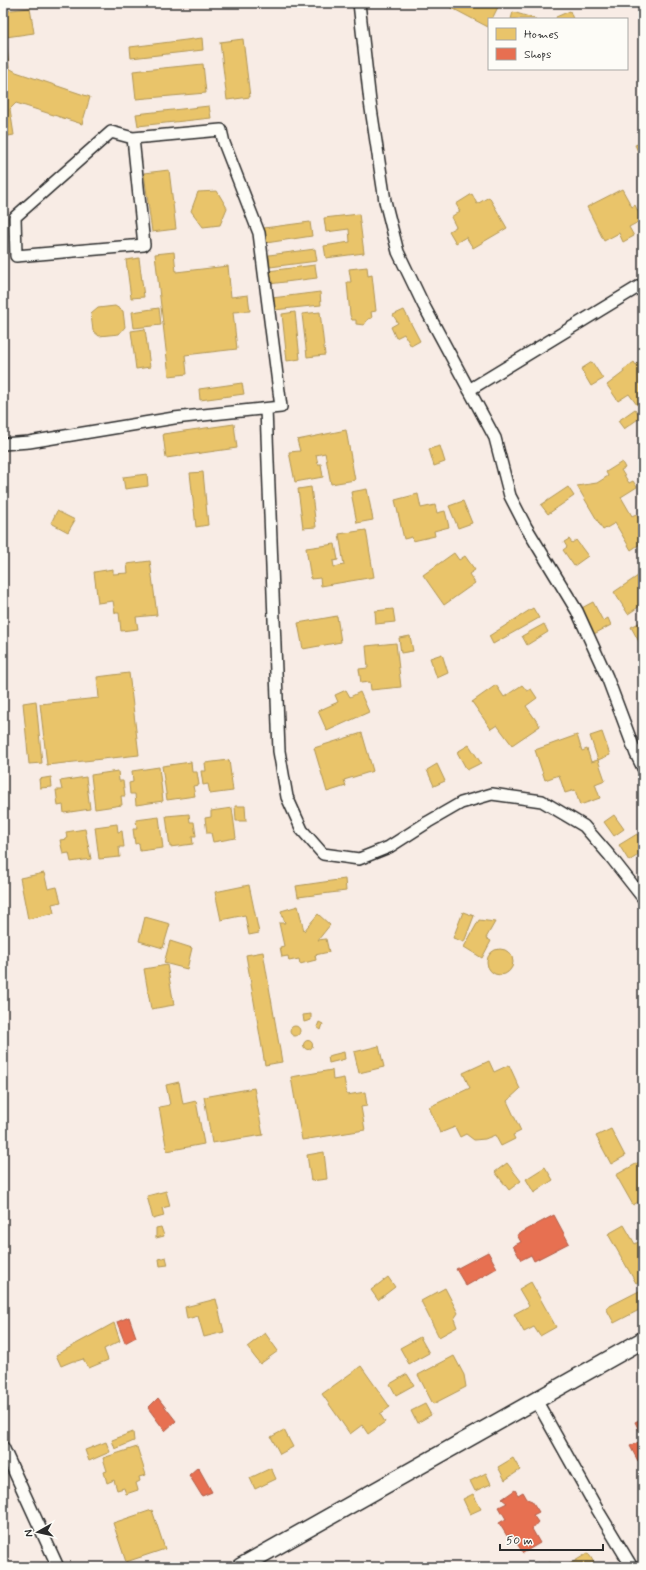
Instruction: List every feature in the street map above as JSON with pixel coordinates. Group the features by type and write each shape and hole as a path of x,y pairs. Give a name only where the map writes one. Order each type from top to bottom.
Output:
{"main road":[{"path":"242,1567 643,1340"}],"street":[{"path":"359,3 370,102 384,194 398,252 424,306 496,438 510,496 526,527 577,611 607,678 636,754 643,768"},
{"path":"3,444 29,442 174,418 281,407 259,233 224,143 221,130 133,138 111,132 15,217 16,256 144,245 133,138"},
{"path":"469,390 643,284"},
{"path":"266,409 279,752 287,797 302,830 323,854 359,860 389,847 428,822 461,804 492,794 542,801 584,826 643,896"},
{"path":"536,1400 597,1509 632,1567"},
{"path":"3,1447 58,1567"}],"building: Homes":[{"path":"453,3 500,3 492,18 488,18 488,27 450,7"},
{"path":"30,8 34,33 6,37 9,68 16,72 90,97 82,124 16,103 10,109 14,135 3,137 3,11"},
{"path":"570,11 573,18 556,18"},
{"path":"513,12 533,18 511,18"},
{"path":"202,38 203,50 131,58 130,47"},
{"path":"243,39 250,97 227,100 220,42"},
{"path":"203,64 206,93 136,99 133,71"},
{"path":"209,106 211,118 138,126 136,114"},
{"path":"643,142 643,162 635,145"},
{"path":"169,170 176,229 152,232 144,173"},
{"path":"622,189 632,207 635,205 642,220 629,227 634,236 623,242 619,233 604,241 587,207"},
{"path":"217,191 227,208 220,225 203,227 191,211 198,192"},
{"path":"472,194 477,204 489,197 507,228 473,248 466,237 456,243 449,231 456,227 451,217 460,211 456,204"},
{"path":"359,214 364,253 326,258 324,246 350,242 349,229 326,232 324,218"},
{"path":"310,222 312,236 266,243 264,228"},
{"path":"315,249 317,261 270,267 269,255"},
{"path":"174,252 176,272 228,266 231,297 248,295 250,311 233,312 237,349 185,355 187,374 169,376 155,254"},
{"path":"139,258 144,297 131,298 126,260"},
{"path":"315,265 317,278 269,284 268,271"},
{"path":"367,267 368,276 372,275 376,311 371,312 372,318 368,319 364,325 356,324 356,320 352,320 350,315 347,282 351,282 349,269"},
{"path":"320,292 321,305 274,310 272,298"},
{"path":"115,306 123,311 125,327 119,334 99,336 93,331 91,314 98,308"},
{"path":"159,308 161,325 134,328 132,312"},
{"path":"404,310 420,341 411,346 404,334 396,338 391,327 398,323 393,315"},
{"path":"295,312 300,359 287,361 282,314"},
{"path":"320,312 325,355 307,357 302,314"},
{"path":"145,329 150,367 136,369 131,331"},
{"path":"643,360 643,400 637,405 629,394 618,401 607,385 634,362 636,365"},
{"path":"592,362 603,379 591,386 581,369"},
{"path":"242,383 244,394 200,400 199,389"},
{"path":"635,409 641,417 624,429 618,421"},
{"path":"234,424 237,448 166,458 163,434"},
{"path":"346,430 355,480 331,484 325,453 316,455 318,464 321,464 323,477 295,482 289,452 300,451 297,440"},
{"path":"440,446 445,462 434,466 429,449"},
{"path":"622,462 625,468 621,470 629,483 633,481 637,487 621,497 632,516 636,514 643,525 643,542 631,550 615,523 603,530 577,486 597,483 608,476 606,472"},
{"path":"203,472 208,525 196,527 190,473"},
{"path":"147,474 148,486 125,489 123,477"},
{"path":"311,487 316,527 303,528 298,489"},
{"path":"568,487 574,496 548,514 541,505"},
{"path":"367,489 373,520 357,523 351,492"},
{"path":"418,494 421,508 435,505 437,513 445,511 449,527 434,531 435,536 413,541 412,537 404,539 395,500"},
{"path":"463,501 472,523 458,528 449,506"},
{"path":"57,511 75,520 68,532 51,523"},
{"path":"366,530 374,577 321,586 320,578 311,579 306,548 335,544 338,560 333,561 334,567 344,565 339,534"},
{"path":"569,539 572,543 576,540 588,556 574,566 563,550 567,547 564,542"},
{"path":"454,553 459,560 465,556 475,570 469,574 475,583 444,605 423,575"},
{"path":"150,561 157,615 136,617 138,629 121,631 119,613 115,613 113,601 98,603 94,572 113,569 113,574 128,573 127,564"},
{"path":"641,574 643,577 643,604 628,614 614,592"},
{"path":"593,602 603,621 608,618 611,625 592,635 578,610"},
{"path":"533,608 539,618 493,644 489,636"},
{"path":"393,609 395,622 376,624 375,611"},
{"path":"337,616 341,642 303,649 298,623"},
{"path":"643,621 643,649 631,627"},
{"path":"544,624 548,632 527,645 522,636"},
{"path":"410,636 413,651 401,653 399,638"},
{"path":"396,643 401,687 371,690 370,682 361,683 359,669 368,668 366,646"},
{"path":"442,654 448,673 437,678 430,658"},
{"path":"129,673 139,755 47,765 40,704 99,698 97,677"},
{"path":"496,685 504,697 522,685 527,691 531,689 537,698 526,706 540,726 512,745 497,725 491,729 472,702"},
{"path":"346,690 350,697 360,692 369,712 327,731 318,711 338,702 335,695"},
{"path":"36,701 42,763 29,764 23,703"},
{"path":"602,732 610,755 598,760 590,736"},
{"path":"362,733 373,771 344,780 346,786 327,792 314,748"},
{"path":"577,735 582,751 587,749 591,762 598,760 605,780 595,784 600,798 580,805 575,790 565,793 559,775 545,780 535,750"},
{"path":"469,745 481,763 467,770 457,752"},
{"path":"229,760 233,791 210,794 208,784 203,785 201,771 206,771 205,763"},
{"path":"191,762 192,772 197,772 199,785 193,786 195,796 167,800 162,766"},
{"path":"437,764 445,781 434,786 427,770"},
{"path":"159,767 163,801 136,805 135,794 130,794 129,783 133,782 132,771"},
{"path":"118,771 119,781 123,781 125,796 121,796 122,805 95,809 91,775"},
{"path":"51,777 52,787 40,788 39,779"},
{"path":"86,777 90,809 64,813 63,805 58,806 56,790 62,790 60,781"},
{"path":"235,806 245,806 246,821 236,821"},
{"path":"232,808 236,838 213,842 211,833 207,833 205,818 211,817 211,811"},
{"path":"189,814 190,822 194,822 196,836 192,836 193,844 170,847 166,816"},
{"path":"614,815 624,829 614,836 604,822"},
{"path":"159,817 163,848 140,851 139,843 135,844 133,829 137,829 136,820"},
{"path":"117,824 118,832 122,831 124,847 119,847 120,857 99,859 95,827"},
{"path":"85,829 91,859 71,862 69,853 63,854 60,840 67,839 66,832"},
{"path":"637,834 643,844 643,852 629,861 619,845"},
{"path":"44,873 48,889 57,887 61,902 52,904 54,913 28,919 20,878"},
{"path":"345,879 346,891 298,897 296,886"},
{"path":"249,885 259,933 249,935 245,915 221,920 215,892"},
{"path":"298,906 304,931 318,914 330,925 318,940 326,939 329,952 315,955 316,960 300,964 299,959 289,961 288,956 282,957 280,947 284,946 279,923 285,923 281,911"},
{"path":"463,912 474,916 464,942 453,938"},
{"path":"145,917 170,924 163,948 139,941"},
{"path":"479,920 495,922 486,938 491,941 482,958 464,947"},
{"path":"170,941 192,948 187,969 164,963"},
{"path":"500,949 509,953 513,962 509,971 500,975 491,971 487,962 491,953"},
{"path":"263,952 282,1062 265,1065 246,955"},
{"path":"167,965 174,1005 151,1009 144,969"},
{"path":"311,1014 311,1020 304,1022 303,1015"},
{"path":"319,1022 323,1024 321,1030 317,1027"},
{"path":"293,1026 297,1026 300,1031 297,1036 293,1036 290,1033 290,1029"},
{"path":"306,1041 310,1041 312,1045 310,1049 306,1049 304,1047 304,1043"},
{"path":"379,1046 384,1067 359,1073 354,1052"},
{"path":"344,1052 345,1059 329,1063 328,1056"},
{"path":"489,1061 494,1072 509,1065 520,1089 507,1101 521,1131 513,1135 515,1139 501,1146 495,1135 485,1139 474,1140 466,1134 460,1137 455,1127 440,1133 429,1107 470,1088 463,1073"},
{"path":"332,1070 333,1080 344,1078 347,1095 365,1092 367,1106 361,1107 365,1130 302,1140 291,1077"},
{"path":"179,1082 183,1104 196,1101 204,1144 167,1151 159,1107 170,1105 166,1085"},
{"path":"254,1088 263,1135 212,1143 204,1097"},
{"path":"611,1129 625,1156 611,1164 596,1136"},
{"path":"324,1152 327,1179 311,1181 307,1155"},
{"path":"643,1160 643,1206 640,1201 633,1205 616,1175"},
{"path":"507,1163 521,1181 509,1190 495,1172"},
{"path":"545,1167 553,1180 534,1193 526,1179"},
{"path":"166,1191 170,1206 162,1208 164,1216 153,1219 147,1196"},
{"path":"624,1225 635,1244 643,1239 643,1279 636,1283 608,1234"},
{"path":"161,1227 164,1236 156,1238 156,1228"},
{"path":"166,1257 168,1265 160,1266 159,1259"},
{"path":"388,1277 395,1287 378,1300 371,1290"},
{"path":"531,1282 556,1327 540,1336 534,1327 524,1332 514,1314 529,1306 519,1289"},
{"path":"445,1288 458,1313 454,1319 457,1327 439,1337 421,1301"},
{"path":"643,1289 643,1308 614,1323 606,1308"},
{"path":"216,1299 224,1332 204,1337 198,1316 187,1319 185,1307"},
{"path":"114,1323 120,1341 104,1349 108,1360 89,1368 83,1359 61,1366 56,1355"},
{"path":"265,1333 278,1351 260,1364 247,1347"},
{"path":"420,1337 429,1353 409,1364 400,1348"},
{"path":"454,1356 464,1375 466,1387 433,1404 418,1375"},
{"path":"361,1366 390,1407 380,1414 385,1422 368,1434 362,1425 350,1434 322,1394"},
{"path":"407,1374 414,1385 396,1395 390,1384"},
{"path":"425,1404 431,1415 417,1423 411,1411"},
{"path":"284,1430 293,1447 280,1454 271,1437"},
{"path":"133,1432 134,1441 115,1449 112,1440"},
{"path":"106,1442 110,1452 89,1461 85,1450"},
{"path":"137,1447 146,1475 139,1477 140,1481 136,1483 138,1490 126,1494 124,1488 117,1490 114,1480 107,1483 104,1472 107,1471 103,1458"},
{"path":"513,1458 520,1470 505,1480 498,1467"},
{"path":"271,1468 276,1479 255,1489 250,1478"},
{"path":"486,1473 491,1484 475,1491 470,1481"},
{"path":"473,1494 481,1509 470,1514 463,1499"},
{"path":"152,1510 165,1549 126,1562 113,1523"},
{"path":"588,1553 597,1567 565,1567"},
{"path":"550,1562 553,1567 544,1567"},
{"path":"384,1563 386,1567 374,1567"}],"building: Shops":[{"path":"554,1215 569,1243 534,1261 531,1255 521,1260 513,1246 521,1242 517,1235"},
{"path":"488,1252 497,1268 466,1286 456,1269"},
{"path":"129,1317 136,1337 125,1343 117,1322"},
{"path":"158,1398 176,1421 165,1431 148,1408"},
{"path":"643,1418 643,1438 635,1422"},
{"path":"643,1440 643,1459 638,1461 630,1446"},
{"path":"198,1467 212,1492 202,1496 189,1475"},
{"path":"515,1490 518,1495 523,1492 527,1499 532,1501 539,1512 533,1515 538,1522 532,1529 540,1543 523,1553 511,1534 507,1536 499,1523 506,1519 499,1507 507,1503 502,1499"}]}
